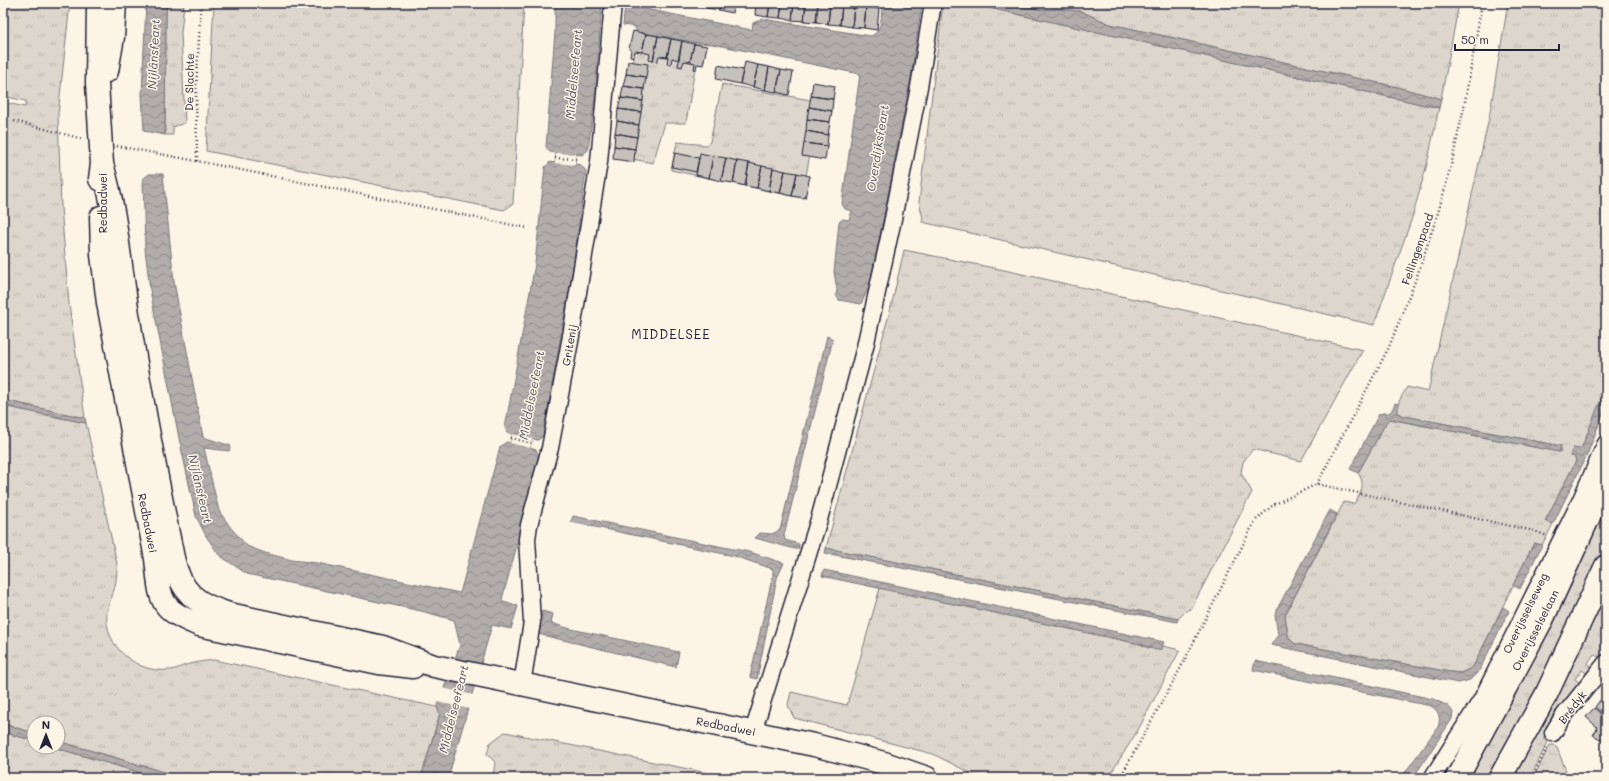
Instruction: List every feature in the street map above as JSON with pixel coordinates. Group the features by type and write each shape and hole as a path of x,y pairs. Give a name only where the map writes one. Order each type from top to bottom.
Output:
{"street":[{"name":"Redbadwei","path":"98,3 98,90 102,164 106,179 134,351 174,565 180,582 196,600 210,608 222,612 383,647 434,666 849,753 927,778"},
{"name":"Redbadwei","path":"101,138 104,127 106,78 113,37 115,3"},
{"name":"Gritenij","path":"522,684 532,622 527,539 550,448 571,336 599,162 613,3"},
{"path":"753,732 820,516 865,347 892,224 919,88 933,3"},
{"name":"Overijsselseweg","path":"1432,778 1482,699 1561,541 1606,443"},
{"name":"Overijsselselaan","path":"1457,778 1542,618 1606,479"},
{"path":"1500,778 1546,695 1606,566"},
{"name":"Brédyk","path":"1553,733 1562,718 1606,663"}],"path":[{"name":"De Slachte","path":"201,3 196,90 197,161 526,228"},
{"name":"Fellingenpaad","path":"1317,484 1389,348 1417,276 1438,213 1451,166 1464,107 1482,3"},
{"path":"555,158 576,159"},
{"path":"511,438 531,443"},
{"path":"1120,778 1179,671 1255,521 1273,505 1317,484 1534,531 1561,541"},
{"path":"1532,778 1551,742 1553,733"}],"green space":[{"path":"3,3 70,3 58,114 61,207 69,304 85,418 3,400 3,102 25,107 26,101 3,96"},
{"path":"167,3 184,3 181,33 185,123 173,127 173,135 165,135"},
{"path":"214,3 524,3 513,204 504,210 206,151"},
{"path":"943,3 967,3 1439,108 1427,164 1413,215 1374,325 922,222 923,218 919,202"},
{"path":"1009,3 1459,3 1441,99 1397,87 1110,24 1080,11 1057,9 1043,10"},
{"path":"1508,3 1606,3 1606,387 1581,450 1573,448 1576,461 1545,521 1553,524 1542,545 1534,543 1473,667 1461,673 1450,672 1295,644 1288,636 1285,615 1344,502 1354,504 1359,496 1362,489 1362,481 1358,473 1389,419 1560,452 1561,446 1404,416 1398,413 1397,410 1400,400 1407,387 1428,392 1489,118"},
{"path":"637,32 699,43 686,123 665,123 653,163 617,156"},
{"path":"722,84 827,103 810,154 802,198 671,170 677,142 706,145 710,142"},
{"path":"904,250 1004,270 1363,350 1301,461 1253,449 1243,462 1241,473 1252,492 1191,609 1186,611 1178,619 826,548 892,303"},
{"path":"3,406 86,423 117,564 115,584 107,612 107,624 110,636 124,655 145,667 157,670 172,670 193,663 214,660 437,707 440,713 421,778 185,778 66,743 66,715 26,715 26,731 3,724"},
{"path":"1606,498 1606,547 1588,588 1492,778 1469,778"},
{"path":"1606,585 1606,639 1601,646 1606,650 1606,655 1602,660 1594,654 1588,663 1595,669 1590,676 1582,670 1575,679 1583,685 1554,720 1543,739 1548,742 1530,778 1508,778"},
{"path":"880,588 1140,644 1148,648 1161,649 1163,646 1180,650 1138,730 1108,778 980,778 933,754 794,718 788,705 791,692 847,705"},
{"path":"3,732 26,739 26,755 66,755 66,751 158,778 3,778"},
{"path":"505,732 730,778 486,778 493,777 495,762 487,754 490,743"},
{"path":"1550,745 1554,745 1557,748 1569,778 1533,778"}],"water":[{"name":"Nijlânsfeart","path":"146,3 167,3 165,135 144,131 142,94"},
{"path":"555,3 602,3 595,98 588,150 582,155 576,154 575,164 581,165 586,171 573,268 543,436 538,440 533,439 530,448 536,450 539,455 528,506 502,599 503,602 518,606 511,629 492,625 448,778 421,778 440,714 437,707 460,645 454,620 421,611 247,574 219,555 206,536 196,516 179,438 150,290 145,249 143,179 149,174 163,174 174,282 203,437 231,446 229,451 204,448 219,511 231,528 247,546 265,553 292,560 317,563 460,593 500,447 506,442 510,443 512,434 507,432 505,428 535,264 545,167 550,162 555,163 556,153 550,152 546,147 555,32"},
{"name":"Overdijksfeart","path":"882,3 922,3 911,77 876,255 869,287 861,304 839,300 836,295 837,290 834,272 839,222 843,219 849,220 852,211 845,209 842,204 860,74 712,44 637,32 635,27 623,25 625,5 752,30 753,23 763,19 871,36 875,34 879,27"},
{"path":"967,3 1009,3 1043,10 1057,9 1080,11 1110,24 1397,87 1441,99 1439,108"},
{"path":"827,336 833,339 784,535 785,540 799,544 799,549 795,549 755,538 760,533 772,534 780,530"},
{"path":"1606,387 1606,406 1587,455 1553,524 1545,521 1576,461 1575,457 1571,456 1573,448 1581,449"},
{"path":"3,400 85,418 86,423 3,406"},
{"path":"1395,403 1398,404 1398,413 1404,416 1561,446 1559,452 1391,419 1387,421 1358,473 1350,469 1379,414 1389,413"},
{"path":"1330,510 1337,514 1285,615 1288,636 1291,641 1296,644 1461,673 1473,667 1503,607 1509,611 1479,671 1470,680 1458,683 1271,645 1278,635 1275,616 1276,611"},
{"path":"573,516 746,551 784,563 777,578 757,679 750,677 773,569 734,556 571,522"},
{"path":"1534,543 1542,545 1520,589 1513,585"},
{"path":"826,548 1178,619 1177,622 825,553"},
{"path":"824,570 1164,642 1161,649 1156,650 1140,644 822,576"},
{"path":"542,611 553,614 551,623 571,629 679,652 676,667 538,634"},
{"path":"1255,661 1433,699 1448,706 1453,712 1452,719 1413,778 1401,778 1438,727 1439,715 1434,708 1431,706 1253,670"},
{"path":"3,724 26,731 26,739 3,732"},
{"path":"66,743 185,778 158,778 66,751"}],"pier":[{"path":"556,153 576,154 575,165 555,163"},
{"path":"512,434 533,439 530,448 510,443"},
{"path":"442,688 474,695 470,709 437,702"}],"building":[{"path":"695,3 707,3 707,8 695,5"},
{"path":"707,3 720,3 719,10 707,8"},
{"path":"720,3 734,3 732,13 719,10"},
{"path":"756,3 770,3 768,17 755,15"},
{"path":"770,3 782,3 780,18 768,17"},
{"path":"782,3 794,3 792,20 780,18"},
{"path":"794,3 806,3 804,21 792,20"},
{"path":"806,3 818,3 816,22 804,21"},
{"path":"818,3 830,3 828,24 816,22"},
{"path":"830,3 842,5 840,25 828,24"},
{"path":"842,5 854,6 852,27 840,25"},
{"path":"854,6 866,7 864,28 852,27"},
{"path":"866,7 879,9 877,30 864,28"},
{"path":"633,31 646,34 642,52 635,51 634,57 630,56 631,50 629,49"},
{"path":"646,34 658,36 653,61 649,60 650,54 642,52"},
{"path":"658,36 671,39 667,57 659,56 657,62 653,61"},
{"path":"671,39 682,41 678,60 672,58 671,64 667,64 667,57"},
{"path":"682,41 694,44 690,62 684,61 682,67 678,66"},
{"path":"694,44 707,46 703,65 697,64 696,70 694,69 695,63 690,62"},
{"path":"628,61 648,64 646,77 626,74"},
{"path":"745,62 758,65 753,87 740,84"},
{"path":"718,65 743,70 740,84 716,79"},
{"path":"758,65 769,67 765,90 753,87"},
{"path":"769,67 781,70 776,92 765,90"},
{"path":"781,70 793,72 789,95 776,92"},
{"path":"626,74 646,77 644,89 623,86"},
{"path":"813,82 835,86 833,99 811,96"},
{"path":"623,86 644,89 643,101 621,98"},
{"path":"811,96 833,99 832,111 809,107"},
{"path":"621,98 643,101 641,112 618,109"},
{"path":"809,107 832,111 830,122 807,119"},
{"path":"618,109 641,112 639,125 617,121"},
{"path":"807,119 830,122 828,135 806,131"},
{"path":"617,121 639,125 637,137 615,133"},
{"path":"806,131 828,135 827,146 804,143"},
{"path":"615,133 637,137 635,149 614,146"},
{"path":"804,143 827,146 825,160 802,156"},
{"path":"614,146 635,149 634,162 613,159"},
{"path":"675,153 699,158 696,172 672,167"},
{"path":"700,153 713,156 709,178 696,175"},
{"path":"713,156 726,158 721,181 709,178"},
{"path":"726,158 737,161 733,183 721,181"},
{"path":"737,161 749,163 745,186 733,183"},
{"path":"749,163 762,166 757,188 745,186"},
{"path":"762,166 773,168 769,191 757,188"},
{"path":"773,168 785,171 780,193 769,191"},
{"path":"785,171 797,173 792,196 780,193"},
{"path":"797,173 810,176 805,198 792,196"},
{"path":"1601,699 1606,703 1606,717 1595,707"},
{"path":"1594,708 1606,718 1606,742 1593,735 1597,727 1586,717"}],"district":[{"name":"MIDDELSEE","path":"671,333"}],"water label":[{"name":"Middelseefeart","path":"573,74"},
{"name":"Middelseefeart","path":"531,395"},
{"name":"Middelseefeart","path":"453,709"}]}
